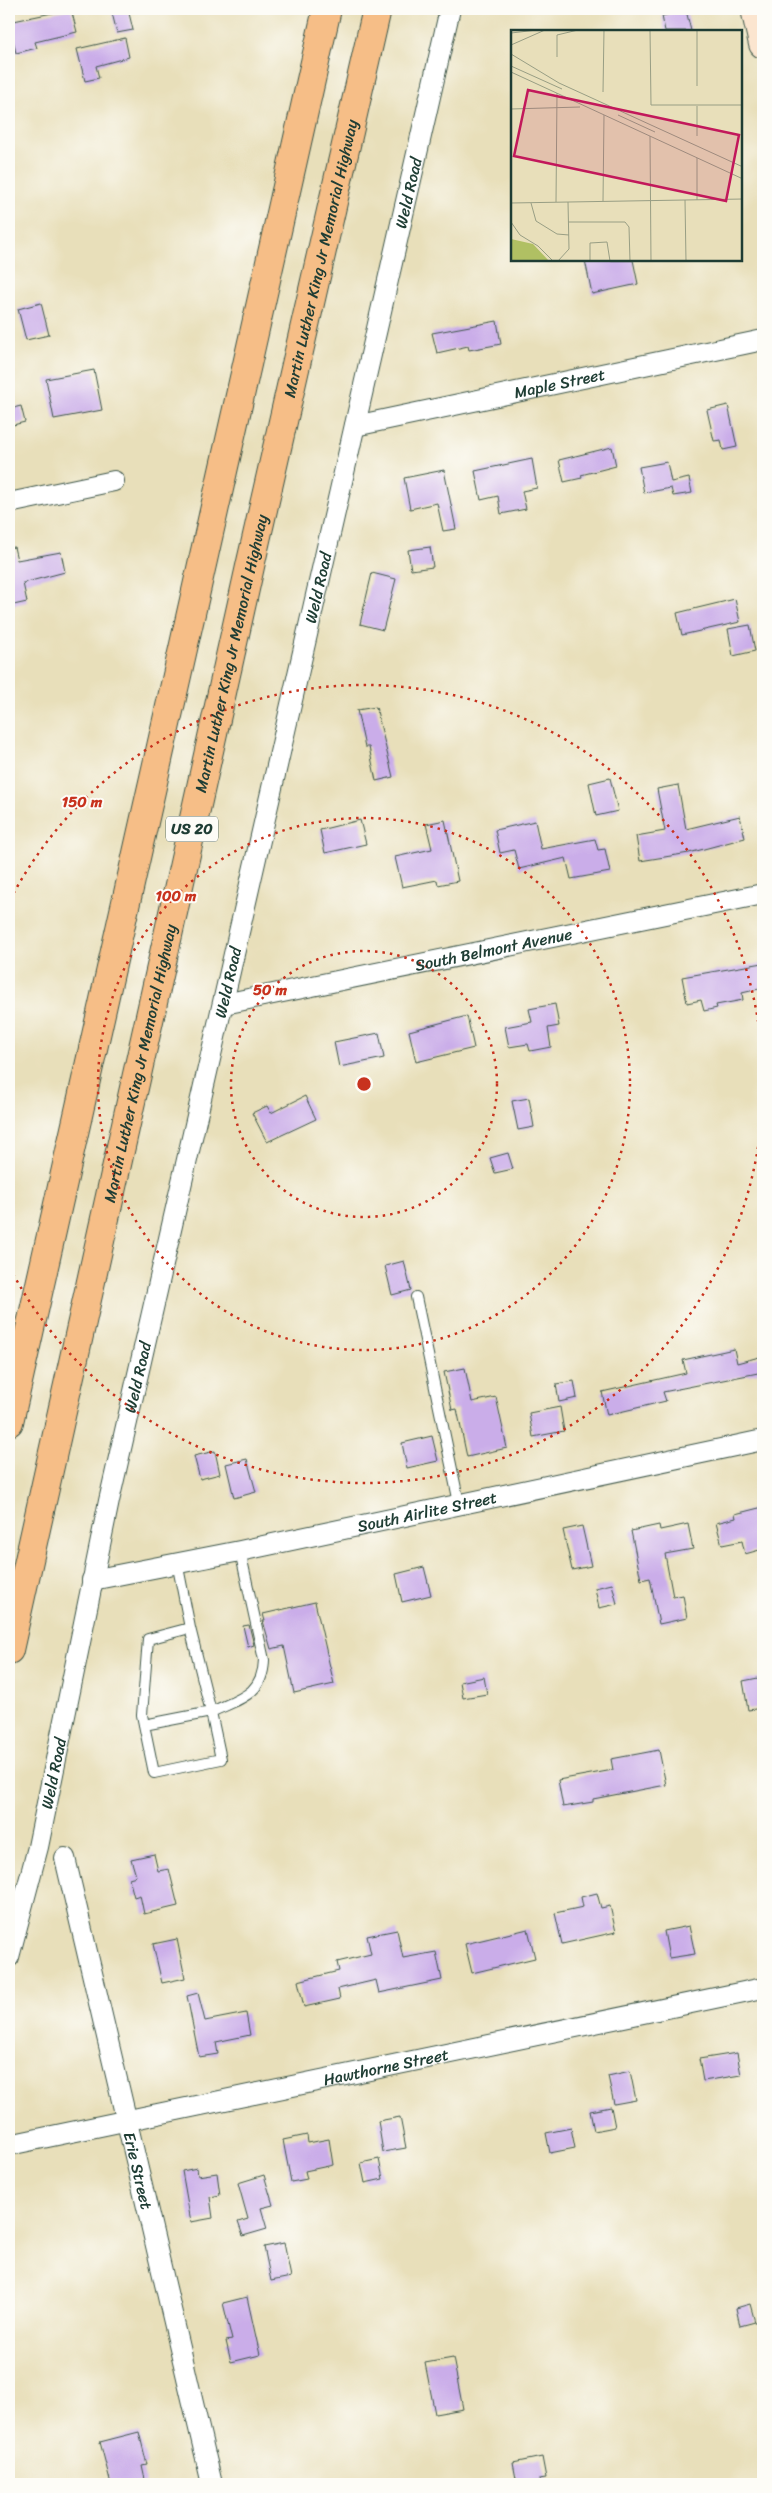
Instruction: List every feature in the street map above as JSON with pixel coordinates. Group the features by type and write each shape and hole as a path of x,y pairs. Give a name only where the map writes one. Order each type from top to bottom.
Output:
{"highway":[{"name":"US 20","path":"9,1422 327,9"},
{"name":"Martin Luther King Jr Memorial Highway","path":"9,1650 250,562 377,9"}],"street":[{"name":"Weld Road","path":"9,1957 38,1847 92,1580 450,9"},
{"path":"755,9 763,44"},
{"name":"Maple Street","path":"355,426 763,340"},
{"path":"9,503 114,481"},
{"name":"South Belmont Avenue","path":"224,1004 763,894"},
{"name":"South Airlite Street","path":"92,1580 240,1551 763,1440"},
{"name":"Erie Street","path":"66,1858 212,2484"},
{"name":"Hawthorne Street","path":"9,2145 128,2122 763,1988"}],"lane":[{"path":"416,1297 459,1503"},
{"path":"144,1725 211,1712 251,1693 259,1685 264,1674 264,1660 240,1551"},
{"path":"177,1562 190,1628 221,1759 154,1773 142,1715 148,1639 190,1628"}],"building":[{"path":"71,9 77,32 35,42 37,48 16,53 9,22"},
{"path":"111,9 128,9 133,30 117,33"},
{"path":"686,10 691,30 665,30 662,16"},
{"path":"125,38 129,57 96,66 99,78 85,81 77,49"},
{"path":"585,261 633,261 638,284 592,294"},
{"path":"41,303 49,335 26,340 18,309"},
{"path":"497,321 501,344 469,350 468,346 437,353 432,333"},
{"path":"94,370 102,410 54,419 46,379"},
{"path":"728,405 737,447 723,450 721,440 714,441 707,410"},
{"path":"21,406 25,422 9,426 9,409"},
{"path":"612,447 616,466 581,475 582,478 564,482 559,460"},
{"path":"532,459 537,488 522,491 526,509 501,514 498,496 481,500 475,471"},
{"path":"667,462 671,482 689,478 692,493 673,496 671,488 644,493 639,467"},
{"path":"444,470 456,529 443,531 437,503 410,509 404,478"},
{"path":"14,547 17,560 61,552 65,572 23,583 27,602 9,606 9,548"},
{"path":"430,547 433,567 411,570 408,550"},
{"path":"372,573 396,579 383,630 360,624"},
{"path":"735,599 740,622 682,635 677,613"},
{"path":"750,625 755,651 733,656 728,629"},
{"path":"376,707 393,777 376,781 369,747 365,747 357,710"},
{"path":"610,778 618,811 596,816 589,783"},
{"path":"678,785 686,829 740,816 745,838 689,853 640,861 636,836 665,831 657,789"},
{"path":"360,820 366,844 325,853 320,830"},
{"path":"445,820 458,881 438,885 437,880 402,887 395,857 432,849 426,824"},
{"path":"535,821 541,849 595,839 598,850 605,849 610,872 571,879 566,858 519,869 514,850 500,853 495,830"},
{"path":"763,963 763,988 742,993 743,1000 716,1005 717,1008 704,1011 701,1000 687,1003 682,977"},
{"path":"555,1004 559,1026 548,1028 551,1047 530,1051 528,1044 509,1047 505,1027 532,1022 529,1009"},
{"path":"467,1016 474,1048 416,1062 409,1031"},
{"path":"379,1033 384,1058 339,1067 334,1042"},
{"path":"305,1096 316,1119 267,1142 252,1113 267,1106 271,1113"},
{"path":"529,1098 534,1127 518,1130 512,1101"},
{"path":"508,1153 513,1169 495,1173 490,1158"},
{"path":"404,1261 411,1290 392,1295 385,1266"},
{"path":"734,1349 737,1363 763,1356 763,1372 663,1392 666,1401 607,1415 602,1392 686,1373 683,1360"},
{"path":"465,1368 472,1402 496,1397 507,1448 467,1457 457,1409 452,1410 444,1372"},
{"path":"574,1381 577,1398 559,1402 556,1384"},
{"path":"560,1407 564,1431 533,1437 529,1413"},
{"path":"432,1436 438,1461 407,1468 402,1443"},
{"path":"215,1451 220,1474 200,1479 194,1456"},
{"path":"247,1459 256,1492 234,1498 226,1464"},
{"path":"763,1507 763,1549 745,1554 742,1541 722,1545 716,1523 736,1518 735,1514"},
{"path":"688,1524 693,1549 665,1554 673,1597 683,1595 687,1618 659,1624 650,1578 641,1580 631,1531 659,1525 660,1530"},
{"path":"582,1526 591,1566 572,1570 563,1530"},
{"path":"424,1567 431,1595 402,1602 396,1574"},
{"path":"612,1584 617,1604 599,1608 595,1588"},
{"path":"315,1602 334,1684 294,1693 284,1646 271,1649 263,1621 265,1621 263,1614"},
{"path":"249,1625 254,1645 248,1647 243,1626"},
{"path":"484,1677 487,1694 463,1698 460,1682"},
{"path":"763,1677 763,1708 748,1710 743,1681"},
{"path":"659,1750 666,1785 593,1799 593,1802 563,1807 558,1780 613,1770 611,1759"},
{"path":"154,1854 158,1871 169,1869 178,1906 144,1914 140,1895 134,1897 129,1878 136,1876 131,1859"},
{"path":"597,1893 601,1908 610,1906 616,1932 562,1944 555,1913 583,1907 581,1897"},
{"path":"689,1926 695,1954 669,1958 664,1931"},
{"path":"528,1929 535,1958 472,1973 465,1944"},
{"path":"397,1930 403,1958 436,1952 442,1980 379,1993 376,1980 338,1989 340,1999 304,2007 298,1981 339,1971 337,1962 371,1954 367,1936"},
{"path":"177,1939 185,1978 162,1983 153,1944"},
{"path":"198,1993 205,2021 246,2013 250,2035 216,2042 218,2054 199,2057 187,1996"},
{"path":"737,2053 741,2075 703,2081 699,2059"},
{"path":"630,2071 636,2100 614,2104 608,2076"},
{"path":"611,2107 615,2127 594,2131 590,2111"},
{"path":"400,2117 406,2148 383,2152 378,2121"},
{"path":"571,2128 575,2148 550,2153 546,2133"},
{"path":"307,2135 308,2143 329,2139 333,2165 305,2171 307,2179 291,2182 283,2140"},
{"path":"379,2159 383,2179 365,2183 361,2163"},
{"path":"197,2168 198,2176 217,2173 220,2195 210,2197 213,2218 191,2222 182,2171"},
{"path":"264,2175 273,2205 261,2208 267,2229 243,2236 238,2222 248,2219 238,2183"},
{"path":"284,2243 291,2277 271,2281 264,2247"},
{"path":"247,2297 260,2355 231,2362 226,2341 232,2340 223,2303"},
{"path":"750,2304 755,2322 740,2326 736,2308"},
{"path":"453,2358 463,2409 435,2414 425,2363"},
{"path":"139,2432 147,2465 142,2466 146,2484 111,2484 100,2442"},
{"path":"542,2457 546,2478 539,2479 540,2484 517,2484 513,2463"}]}
